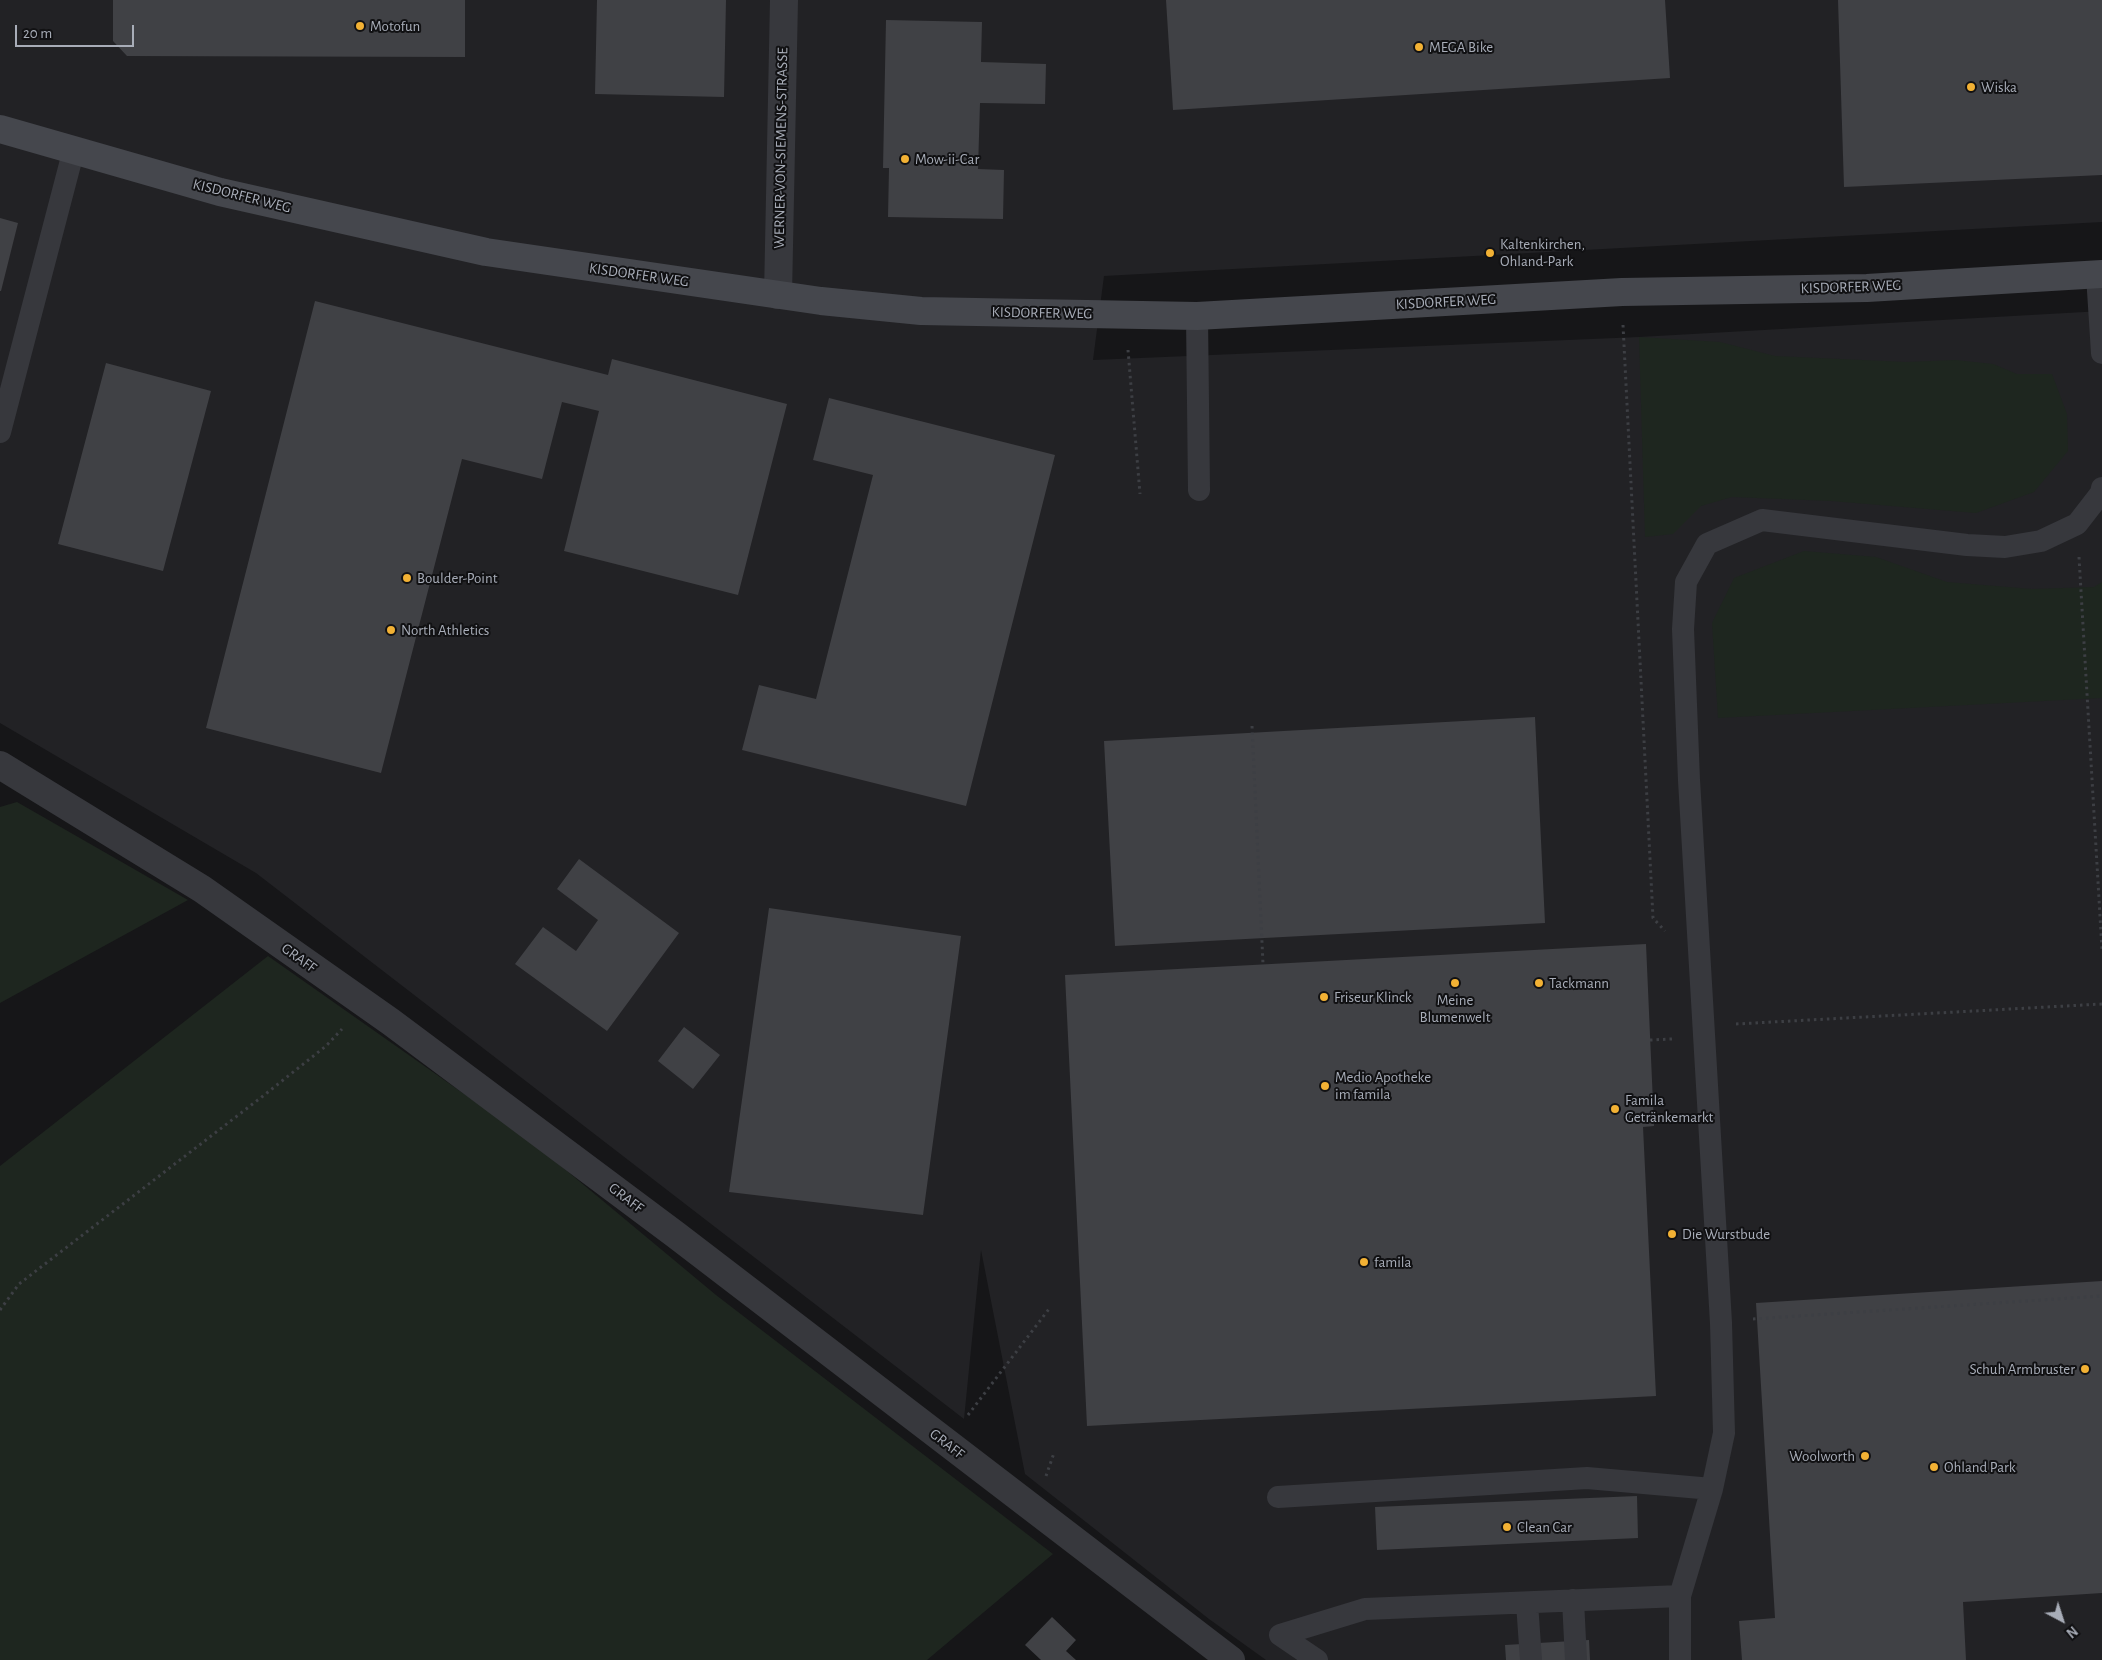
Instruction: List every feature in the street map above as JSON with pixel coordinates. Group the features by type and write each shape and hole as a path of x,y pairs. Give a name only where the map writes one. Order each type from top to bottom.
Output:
{"street":[{"name":"WERNER-VON-SIEMENS-STRASSE","path":"778,295 784,0"},
{"name":"KISDORFER WEG","path":"0,129 220,192 486,252 778,295 921,312 1197,316 1622,292 1867,288 2100,274"},
{"name":"GRAFF","path":"0,765 202,888 391,1022 676,1236 1231,1660"}],"lane":[{"path":"0,432 74,149"},
{"path":"2100,274 2102,353"},
{"path":"1197,316 1199,490"},
{"path":"1680,1660 1680,1596 1712,1489 1724,1433 1721,1323 1693,861 1683,629 1686,582 1707,544 1762,520 1967,545 2005,547 2041,541 2078,524 2102,488"},
{"path":"1278,1497 1587,1478 1712,1489"},
{"path":"1317,1660 1280,1635 1365,1609 1680,1596"},
{"path":"1573,1600 1576,1660"},
{"path":"1527,1603 1531,1660"}],"path":[{"path":"1622,292 1653,918 1666,932"},
{"path":"1125,315 1140,494"},
{"path":"2078,524 2102,950"},
{"path":"1252,726 1263,964"},
{"path":"1650,1040 1678,1038 1703,1026 2102,1004"},
{"path":"0,1310 19,1284 326,1046 365,1005"},
{"path":"1721,1323 1753,1319 2102,1296"},
{"path":"946,1443 1049,1309"}],"shaded area":[{"path":"0,0 2102,0 2102,222 1104,276 1093,360 1639,337 2102,311 2102,1660 1266,1660 1209,1619 1025,1474 981,1250 964,1419 256,873 0,723"},
{"path":"1639,337 1720,342 1775,356 1906,362 1955,360 1993,364 2017,374 2052,374 2067,414 2068,451 2034,492 1976,513 1831,501 1732,497 1701,506 1673,534 1645,537"},
{"path":"1804,551 1876,557 1947,582 2032,589 2094,587 2102,582 2102,698 1718,718 1712,623 1734,578"},
{"path":"17,802 188,900 0,1003 0,807"},
{"path":"268,956 531,1141 716,1295 1053,1554 927,1660 0,1660 0,1166"}],"building":[{"path":"113,0 465,0 465,57 127,56 113,41"},
{"path":"597,0 726,0 724,97 595,94"},
{"path":"1166,0 1665,0 1670,78 1173,110"},
{"name":"Wiska","path":"1838,0 2102,0 2102,175 1844,187"},
{"path":"886,20 982,22 981,62 1046,64 1045,104 980,103 978,169 1004,170 1003,219 888,217 889,168 883,168"},
{"path":"0,218 18,223 1,291 0,291"},
{"path":"315,301 608,375 612,359 787,404 738,595 564,551 599,411 562,402 542,479 462,459 381,773 206,728"},
{"path":"106,363 211,391 163,571 58,544"},
{"path":"829,398 1055,455 966,806 742,750 759,685 816,699 873,475 813,460"},
{"path":"1535,717 1545,923 1115,946 1104,741"},
{"path":"579,859 679,933 607,1031 515,964 543,927 576,951 598,920 557,889"},
{"path":"769,908 961,936 923,1215 729,1192"},
{"name":"famila","path":"1646,944 1654,1126 1643,1127 1656,1396 1087,1426 1065,975"},
{"path":"684,1027 720,1055 693,1089 658,1061"},
{"name":"Ohland Park","path":"2102,1281 2102,1593 1963,1602 1966,1660 1742,1660 1739,1621 1775,1618 1756,1303"},
{"name":"Clean Car","path":"1637,1496 1638,1538 1377,1550 1375,1507"},
{"path":"1052,1617 1076,1640 1066,1651 1076,1660 1041,1660 1025,1645"},
{"path":"1589,1640 1590,1660 1506,1660 1505,1645"}],"place":[{"name":"Motofun","path":"360,26"},
{"name":"MEGA Bike","path":"1419,47"},
{"name":"Wiska","path":"1971,87"},
{"name":"Mow-ii-Car","path":"905,159"},
{"name":"Kaltenkirchen, Ohland-Park","path":"1490,253"},
{"name":"Boulder-Point","path":"407,578"},
{"name":"North Athletics","path":"391,630"},
{"name":"Meine Blumenwelt","path":"1455,983"},
{"name":"Tackmann","path":"1539,983"},
{"name":"Friseur Klinck","path":"1324,997"},
{"name":"Medio Apotheke im famila","path":"1325,1086"},
{"name":"Famila Getränkemarkt","path":"1615,1109"},
{"name":"Die Wurstbude","path":"1672,1234"},
{"name":"famila","path":"1364,1262"},
{"name":"Schuh Armbruster","path":"2085,1369"},
{"name":"Woolworth","path":"1865,1456"},
{"name":"Ohland Park","path":"1934,1467"},
{"name":"Clean Car","path":"1507,1527"}]}
